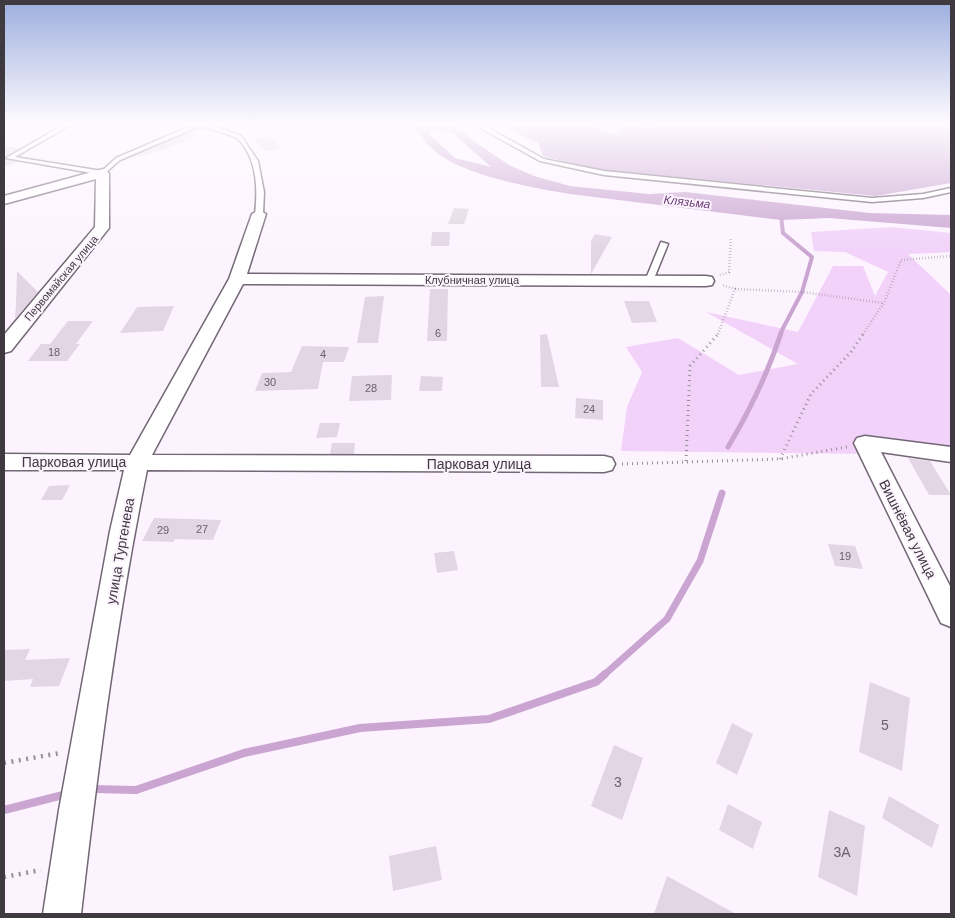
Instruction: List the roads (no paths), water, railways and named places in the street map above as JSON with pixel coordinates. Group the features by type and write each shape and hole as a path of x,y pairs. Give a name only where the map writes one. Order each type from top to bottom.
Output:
{"street":[{"path":"4,200 104,173"},
{"name":"Первомайская улица","path":"4,347 102,228 104,173"},
{"name":"улица Тургенева","path":"62,914 122,531 136,462 237,279 259,214"},
{"name":"Клубничная улица","path":"237,279 706,281"},
{"name":"Вишнёвая улица","path":"951,454 865,444 951,615"},
{"name":"Парковая улица","path":"4,462 604,464"}],"lane":[{"path":"50,166 104,173 111,166"},
{"path":"256,166 261,192 259,214"},
{"path":"572,166 604,172 872,200 923,196 951,190"},
{"path":"649,281 664,244"}],"water":[{"name":"Клязьма","path":"460,166 511,166 534,176 570,186 649,194 685,192 870,213 951,215 951,228 829,218 781,220 570,194 512,183"},
{"path":"582,166 951,166 951,183 876,196 594,169"}],"waterway":[{"path":"780,334 802,292 812,257 783,233 781,215"},
{"path":"728,447 758,391 781,333"},
{"path":"604,675 667,619 700,561 722,493"},
{"path":"94,789 136,790 244,753 360,728 489,719 596,682 605,674"},
{"path":"4,810 67,794"}]}
